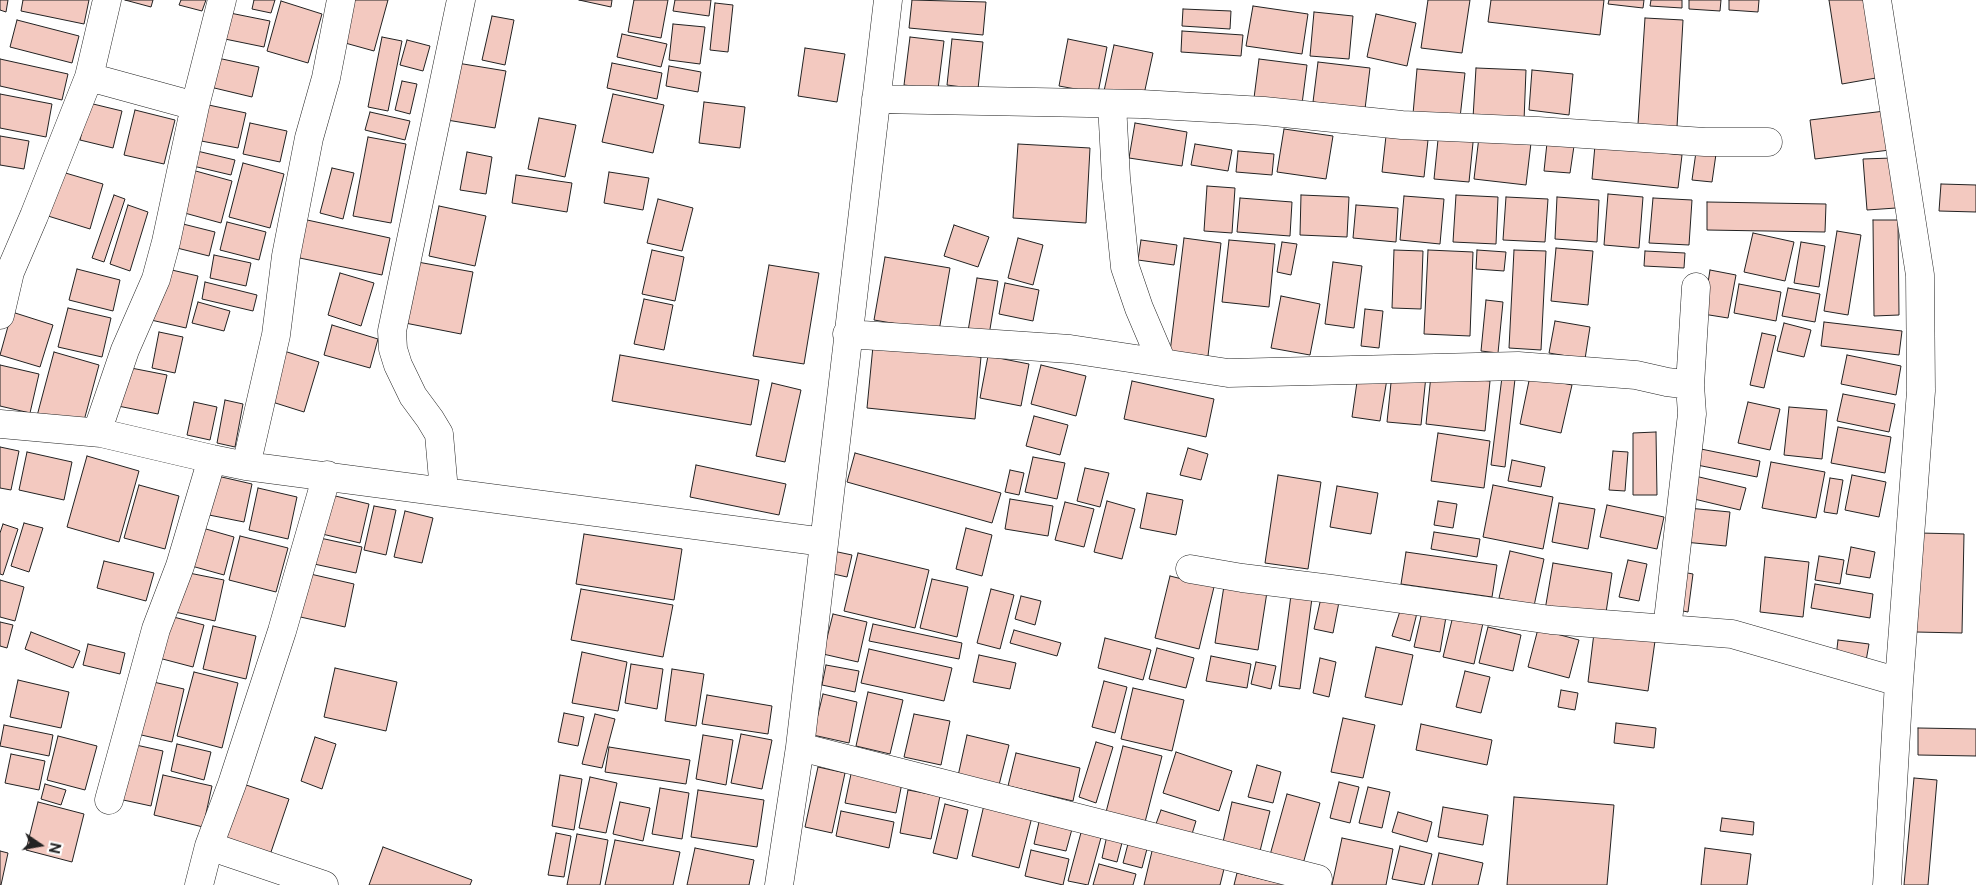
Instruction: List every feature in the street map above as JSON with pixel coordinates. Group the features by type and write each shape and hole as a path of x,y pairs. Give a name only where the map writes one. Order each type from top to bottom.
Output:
{"street":[{"path":"1,308 10,272 89,77 107,0"},
{"path":"97,432 125,350 156,279 166,242 195,106 222,0"},
{"path":"246,466 276,336 286,256 309,138 326,78 341,0"},
{"path":"444,491 439,434 413,396 398,365 393,348 392,331 461,0"},
{"path":"779,885 800,747 847,334 888,0"},
{"path":"1877,0 1920,275 1921,391 1899,682 1887,885"},
{"path":"89,77 195,106"},
{"path":"876,99 1112,104 1264,111 1402,125 1538,131 1705,142 1768,142"},
{"path":"1112,104 1116,178 1125,267 1139,308 1162,362"},
{"path":"1667,629 1691,424 1690,384 1696,286"},
{"path":"847,334 1070,349 1228,373 1518,366 1636,375 1667,382 1690,384"},
{"path":"0,424 97,432 212,460 246,466 327,475 824,542"},
{"path":"109,800 156,629 180,566 212,460"},
{"path":"199,885 209,846 232,784 282,631 327,475"},
{"path":"1190,569 1242,578 1551,620 1732,634 1899,682"},
{"path":"800,747 1318,879"},
{"path":"209,846 324,885"}],"building":[{"path":"0,0 8,0 6,12 0,10"},
{"path":"23,0 89,0 84,24 21,11"},
{"path":"125,0 153,0 151,7"},
{"path":"181,0 206,0 202,11 179,5"},
{"path":"254,0 275,0 271,13 252,9"},
{"path":"350,0 388,0 374,51 338,41"},
{"path":"579,0 612,0 611,7"},
{"path":"634,0 668,0 661,38 628,32"},
{"path":"675,0 711,0 709,16 673,11"},
{"path":"912,0 986,2 983,35 909,28"},
{"path":"1428,0 1470,0 1462,53 1421,48"},
{"path":"1491,0 1604,0 1600,35 1488,22"},
{"path":"1609,0 1644,0 1643,8 1608,4"},
{"path":"1651,0 1682,0 1682,8 1650,6"},
{"path":"1689,0 1721,0 1720,11 1689,9"},
{"path":"1729,0 1759,0 1758,12 1729,10"},
{"path":"1829,0 1864,0 1876,78 1842,84"},
{"path":"281,1 322,14 308,63 267,51"},
{"path":"715,3 733,5 728,52 710,50"},
{"path":"1253,6 1308,14 1302,54 1246,46"},
{"path":"1183,9 1231,11 1230,29 1182,26"},
{"path":"225,12 270,21 264,47 220,38"},
{"path":"1314,12 1353,16 1349,59 1310,56"},
{"path":"1376,14 1416,23 1407,66 1367,57"},
{"path":"492,16 514,20 505,65 482,60"},
{"path":"1645,18 1683,20 1677,127 1638,124"},
{"path":"17,20 79,36 72,63 10,47"},
{"path":"673,24 705,27 700,64 669,60"},
{"path":"1182,31 1243,35 1241,56 1181,52"},
{"path":"622,34 667,44 661,67 617,57"},
{"path":"382,37 402,41 388,111 368,107"},
{"path":"910,37 944,41 938,89 904,85"},
{"path":"952,39 983,42 978,89 947,85"},
{"path":"1068,39 1107,47 1098,93 1059,86"},
{"path":"407,40 430,46 423,71 400,65"},
{"path":"1114,45 1153,53 1143,99 1104,91"},
{"path":"805,48 845,54 837,102 798,96"},
{"path":"213,57 259,67 252,97 206,86"},
{"path":"0,59 68,74 62,100 0,86"},
{"path":"1259,59 1307,65 1302,104 1254,98"},
{"path":"451,62 506,71 495,128 441,119"},
{"path":"1318,62 1370,68 1365,109 1313,102"},
{"path":"612,63 662,73 657,99 607,88"},
{"path":"669,66 701,72 698,92 666,86"},
{"path":"1476,68 1526,70 1524,121 1473,118"},
{"path":"1417,69 1465,73 1460,118 1413,114"},
{"path":"1532,70 1573,74 1569,115 1529,110"},
{"path":"402,81 417,84 410,114 395,110"},
{"path":"0,94 52,104 46,137 0,128"},
{"path":"613,94 664,105 653,153 602,142"},
{"path":"704,102 745,107 740,148 699,143"},
{"path":"89,103 122,111 113,148 80,140"},
{"path":"204,104 246,113 238,148 196,140"},
{"path":"135,110 175,120 164,164 124,155"},
{"path":"1885,111 1890,150 1815,159 1810,120"},
{"path":"370,112 410,121 405,140 365,130"},
{"path":"539,118 576,125 565,177 528,169"},
{"path":"250,123 287,131 280,162 243,154"},
{"path":"1135,123 1187,132 1182,166 1129,158"},
{"path":"1284,129 1333,136 1326,179 1277,172"},
{"path":"1439,130 1474,133 1469,182 1434,179"},
{"path":"0,136 29,141 24,169 0,165"},
{"path":"1386,136 1428,140 1424,177 1382,172"},
{"path":"368,137 406,144 391,223 353,216"},
{"path":"1479,137 1531,143 1526,185 1474,179"},
{"path":"1547,143 1574,146 1570,173 1544,171"},
{"path":"1018,144 1090,148 1086,223 1013,218"},
{"path":"1195,144 1232,150 1228,171 1191,165"},
{"path":"1595,145 1682,155 1678,188 1592,179"},
{"path":"197,151 235,160 231,175 193,166"},
{"path":"1238,151 1274,154 1272,175 1236,172"},
{"path":"467,152 492,157 486,194 460,190"},
{"path":"1696,152 1716,154 1712,182 1692,180"},
{"path":"1892,158 1896,208 1867,210 1863,159"},
{"path":"243,163 284,174 270,228 229,217"},
{"path":"332,168 354,173 343,219 320,213"},
{"path":"192,170 232,181 221,223 181,212"},
{"path":"62,172 103,184 90,229 48,216"},
{"path":"609,172 649,178 643,210 604,203"},
{"path":"516,175 572,183 567,212 512,203"},
{"path":"1941,184 1976,185 1976,212 1939,211"},
{"path":"1207,186 1235,188 1232,233 1204,231"},
{"path":"1608,194 1643,197 1639,248 1604,245"},
{"path":"114,195 125,199 104,262 92,258"},
{"path":"1301,195 1349,197 1347,237 1300,235"},
{"path":"1456,195 1498,197 1496,244 1453,242"},
{"path":"1404,196 1444,199 1440,244 1400,240"},
{"path":"1506,197 1548,199 1545,242 1503,240"},
{"path":"1557,197 1599,200 1597,242 1555,239"},
{"path":"1240,198 1292,202 1290,236 1237,232"},
{"path":"1653,198 1692,200 1689,245 1649,243"},
{"path":"658,199 693,208 682,251 647,243"},
{"path":"1707,202 1826,204 1825,232 1707,230"},
{"path":"128,205 148,212 130,271 110,264"},
{"path":"1356,205 1398,208 1396,242 1353,238"},
{"path":"439,206 486,216 475,266 429,256"},
{"path":"298,218 390,238 382,275 290,256"},
{"path":"1873,220 1898,220 1899,315 1874,316"},
{"path":"227,222 266,232 259,260 220,250"},
{"path":"179,223 215,232 209,256 173,247"},
{"path":"954,225 989,237 978,267 944,256"},
{"path":"1837,231 1861,235 1848,315 1824,311"},
{"path":"1753,233 1794,242 1785,281 1744,272"},
{"path":"1018,238 1043,245 1033,285 1008,278"},
{"path":"1184,238 1221,243 1208,356 1170,352"},
{"path":"1141,240 1177,245 1174,265 1138,260"},
{"path":"1229,240 1275,244 1269,307 1222,302"},
{"path":"1282,242 1297,244 1291,275 1277,272"},
{"path":"1801,242 1825,246 1819,287 1794,283"},
{"path":"1556,248 1593,251 1588,305 1551,301"},
{"path":"652,250 684,257 675,301 642,294"},
{"path":"1394,250 1423,251 1421,309 1392,308"},
{"path":"1428,250 1473,252 1470,336 1424,334"},
{"path":"1477,250 1506,252 1504,271 1476,269"},
{"path":"1514,250 1546,251 1541,350 1509,348"},
{"path":"1645,251 1685,253 1684,268 1644,266"},
{"path":"214,255 251,263 246,286 210,278"},
{"path":"885,257 950,268 939,331 874,320"},
{"path":"412,261 473,272 461,334 400,322"},
{"path":"1333,262 1362,266 1354,328 1325,324"},
{"path":"769,265 819,273 804,364 753,356"},
{"path":"163,268 198,276 186,328 151,320"},
{"path":"77,269 120,280 113,311 69,300"},
{"path":"1710,270 1736,275 1728,318 1703,314"},
{"path":"340,273 374,283 361,326 328,315"},
{"path":"977,278 998,281 989,335 968,331"},
{"path":"205,282 257,295 253,311 202,299"},
{"path":"1005,283 1039,290 1033,321 999,314"},
{"path":"1739,284 1781,292 1776,321 1734,313"},
{"path":"1788,288 1820,294 1815,322 1782,316"},
{"path":"1281,296 1320,304 1310,355 1271,348"},
{"path":"644,299 673,305 664,350 634,344"},
{"path":"1486,300 1503,302 1498,353 1481,351"},
{"path":"198,302 230,311 224,331 192,323"},
{"path":"68,308 111,318 102,357 58,347"},
{"path":"1365,309 1383,311 1379,348 1361,346"},
{"path":"12,312 53,325 40,367 0,355"},
{"path":"1555,321 1590,327 1585,359 1549,353"},
{"path":"1824,322 1902,331 1899,355 1821,346"},
{"path":"1784,323 1811,330 1804,357 1777,351"},
{"path":"332,325 378,339 370,368 324,355"},
{"path":"159,332 183,337 175,373 152,368"},
{"path":"1762,333 1776,336 1764,388 1750,385"},
{"path":"873,346 981,357 975,419 867,408"},
{"path":"284,351 319,362 304,412 269,401"},
{"path":"54,352 99,365 82,428 37,416"},
{"path":"620,355 759,380 751,425 612,401"},
{"path":"1847,355 1901,366 1896,395 1841,384"},
{"path":"988,356 1029,364 1021,406 980,398"},
{"path":"0,365 39,374 30,413 0,406"},
{"path":"1041,365 1086,376 1076,416 1031,404"},
{"path":"126,367 167,375 158,414 118,406"},
{"path":"1392,373 1426,376 1421,425 1387,422"},
{"path":"1358,375 1387,379 1380,421 1352,417"},
{"path":"1431,375 1490,381 1485,431 1426,424"},
{"path":"1530,376 1572,385 1561,433 1520,424"},
{"path":"1502,377 1515,379 1505,467 1491,465"},
{"path":"1132,381 1214,399 1206,437 1124,419"},
{"path":"772,383 801,390 785,462 756,456"},
{"path":"1843,394 1895,404 1889,432 1837,421"},
{"path":"225,400 243,404 235,447 217,443"},
{"path":"194,402 217,407 210,440 187,435"},
{"path":"1748,402 1780,409 1770,450 1738,443"},
{"path":"1789,407 1827,410 1822,459 1784,455"},
{"path":"1034,416 1068,425 1060,455 1026,446"},
{"path":"1838,427 1891,437 1885,473 1831,463"},
{"path":"1656,432 1657,495 1633,495 1633,433"},
{"path":"1438,433 1490,441 1484,488 1431,481"},
{"path":"0,447 19,451 11,490 0,488"},
{"path":"1188,448 1208,454 1201,480 1180,475"},
{"path":"1696,448 1760,461 1757,477 1692,464"},
{"path":"1613,451 1628,452 1625,491 1609,490"},
{"path":"27,452 72,462 64,500 19,490"},
{"path":"855,453 1001,493 992,523 847,482"},
{"path":"87,456 139,471 119,542 67,527"},
{"path":"1033,457 1065,463 1057,499 1025,492"},
{"path":"1512,460 1545,467 1541,487 1508,481"},
{"path":"1771,462 1825,472 1816,518 1762,508"},
{"path":"696,465 786,484 779,515 690,497"},
{"path":"1085,468 1109,473 1100,507 1077,501"},
{"path":"1010,470 1024,473 1019,495 1005,492"},
{"path":"213,475 252,484 244,522 204,514"},
{"path":"1278,475 1321,482 1308,569 1265,563"},
{"path":"1852,475 1886,482 1879,517 1845,510"},
{"path":"1695,476 1746,488 1740,510 1690,498"},
{"path":"1830,478 1843,480 1837,514 1824,512"},
{"path":"139,485 179,496 165,549 124,538"},
{"path":"1493,485 1553,497 1543,549 1483,537"},
{"path":"1337,486 1378,493 1371,534 1330,527"},
{"path":"258,488 297,497 288,539 249,530"},
{"path":"1147,493 1183,500 1176,535 1140,528"},
{"path":"327,494 369,504 360,543 318,533"},
{"path":"1010,499 1053,506 1048,536 1005,529"},
{"path":"1107,501 1135,509 1122,559 1094,552"},
{"path":"1438,501 1457,504 1453,528 1434,525"},
{"path":"1065,502 1094,509 1084,547 1055,540"},
{"path":"1559,503 1595,509 1588,549 1552,542"},
{"path":"1607,505 1664,517 1657,549 1600,537"},
{"path":"374,506 396,510 386,555 364,550"},
{"path":"1688,508 1730,512 1726,546 1684,542"},
{"path":"405,511 433,518 422,563 394,557"},
{"path":"24,523 43,528 29,572 11,566"},
{"path":"3,524 18,529 3,575 0,574 0,533"},
{"path":"199,527 234,537 224,575 188,565"},
{"path":"966,528 992,535 982,576 956,569"},
{"path":"1434,532 1480,539 1477,557 1431,549"},
{"path":"1919,533 1964,534 1962,633 1916,632"},
{"path":"584,534 682,549 674,600 576,584"},
{"path":"240,536 288,548 276,592 229,580"},
{"path":"320,538 362,547 356,573 314,564"},
{"path":"1851,547 1875,552 1870,578 1846,574"},
{"path":"833,551 852,555 847,577 829,573"},
{"path":"1510,551 1544,559 1534,606 1499,598"},
{"path":"1406,552 1497,565 1492,597 1401,584"},
{"path":"858,553 929,570 915,628 844,611"},
{"path":"1819,556 1844,560 1840,584 1815,580"},
{"path":"1765,557 1809,562 1803,617 1760,612"},
{"path":"1628,560 1647,564 1639,601 1619,597"},
{"path":"104,561 154,573 146,601 97,588"},
{"path":"1553,563 1612,573 1605,619 1545,610"},
{"path":"1677,571 1693,574 1688,612 1673,609"},
{"path":"184,572 224,580 215,621 175,612"},
{"path":"306,573 354,584 345,627 296,616"},
{"path":"1170,576 1214,587 1199,649 1155,638"},
{"path":"932,579 968,587 957,637 920,628"},
{"path":"0,580 24,587 15,621 0,617"},
{"path":"1815,584 1873,594 1870,618 1811,608"},
{"path":"1224,586 1267,592 1258,650 1215,643"},
{"path":"581,589 673,605 663,657 571,640"},
{"path":"991,589 1014,595 1000,649 977,643"},
{"path":"1291,595 1312,598 1300,689 1279,686"},
{"path":"1021,596 1041,601 1035,625 1015,619"},
{"path":"1321,598 1339,602 1333,633 1314,629"},
{"path":"1401,608 1417,613 1410,641 1392,636"},
{"path":"1422,612 1446,617 1440,652 1414,647"},
{"path":"833,614 867,622 858,662 823,654"},
{"path":"166,615 204,625 193,667 155,657"},
{"path":"1453,616 1483,623 1474,664 1443,657"},
{"path":"0,622 13,625 7,648 0,646"},
{"path":"873,624 962,643 959,659 869,641"},
{"path":"213,626 256,636 246,679 203,669"},
{"path":"1488,627 1521,635 1513,671 1479,663"},
{"path":"1538,629 1579,640 1569,678 1528,667"},
{"path":"1014,630 1061,643 1057,656 1010,643"},
{"path":"31,632 80,651 73,668 25,649"},
{"path":"1594,633 1655,641 1648,691 1588,682"},
{"path":"1105,638 1151,650 1143,680 1098,668"},
{"path":"1838,640 1869,644 1866,661 1836,657"},
{"path":"88,644 125,653 120,674 83,665"},
{"path":"1376,647 1413,655 1402,705 1365,697"},
{"path":"1157,648 1194,658 1186,688 1149,679"},
{"path":"869,649 952,668 944,701 861,683"},
{"path":"582,652 627,662 618,711 572,703"},
{"path":"979,655 1016,663 1010,689 973,682"},
{"path":"1211,656 1251,664 1247,688 1206,681"},
{"path":"1320,658 1336,662 1329,697 1313,693"},
{"path":"1256,662 1276,666 1271,689 1251,684"},
{"path":"631,664 663,669 657,709 625,703"},
{"path":"826,665 859,671 855,692 822,685"},
{"path":"335,668 397,682 386,731 324,717"},
{"path":"672,669 704,674 696,726 665,721"},
{"path":"1465,671 1490,677 1481,713 1456,707"},
{"path":"194,672 238,683 222,748 177,736"},
{"path":"18,680 69,692 61,728 10,717"},
{"path":"149,681 184,689 172,742 137,734"},
{"path":"1104,681 1127,687 1115,733 1092,727"},
{"path":"1133,688 1184,700 1172,751 1121,739"},
{"path":"1561,690 1578,693 1575,710 1558,707"},
{"path":"868,692 903,700 890,754 856,746"},
{"path":"823,694 857,702 849,743 813,735"},
{"path":"707,695 772,706 768,734 702,724"},
{"path":"564,713 584,717 578,746 558,742"},
{"path":"595,714 615,719 602,768 582,764"},
{"path":"914,714 950,721 941,765 904,757"},
{"path":"1343,718 1375,725 1363,778 1331,772"},
{"path":"1616,723 1656,728 1654,748 1614,743"},
{"path":"1421,724 1492,740 1487,765 1416,750"},
{"path":"4,725 53,735 49,756 0,746"},
{"path":"1918,728 1976,729 1976,756 1918,755"},
{"path":"741,734 772,740 762,789 731,783"},
{"path":"703,735 733,740 726,785 696,779"},
{"path":"967,735 1009,745 999,785 958,776"},
{"path":"58,736 97,746 85,790 47,780"},
{"path":"315,737 336,744 322,789 301,781"},
{"path":"1096,742 1113,747 1096,803 1079,797"},
{"path":"127,743 163,751 151,806 114,798"},
{"path":"177,744 211,752 204,780 171,771"},
{"path":"1123,746 1162,756 1144,826 1105,816"},
{"path":"609,747 690,760 686,784 605,772"},
{"path":"1176,752 1232,771 1219,811 1163,793"},
{"path":"1016,753 1080,768 1073,801 1008,786"},
{"path":"11,754 45,761 39,790 5,783"},
{"path":"1257,765 1281,772 1273,803 1248,797"},
{"path":"818,767 845,773 832,833 805,827"},
{"path":"851,774 902,783 896,813 845,803"},
{"path":"163,775 212,786 203,827 154,815"},
{"path":"560,775 582,779 574,830 552,826"},
{"path":"590,777 617,783 606,833 579,828"},
{"path":"1914,778 1937,780 1928,885 1904,885"},
{"path":"1339,782 1359,787 1350,823 1330,818"},
{"path":"240,783 289,799 270,855 221,839"},
{"path":"45,784 66,790 61,805 41,799"},
{"path":"1368,787 1390,792 1382,828 1359,823"},
{"path":"660,788 689,793 682,839 652,834"},
{"path":"698,790 764,800 757,847 691,837"},
{"path":"908,790 940,796 931,839 900,833"},
{"path":"1287,794 1320,803 1303,864 1270,855"},
{"path":"1514,797 1614,805 1607,885 1507,885"},
{"path":"38,802 84,814 72,862 26,850"},
{"path":"620,802 650,808 643,841 613,834"},
{"path":"1232,802 1270,811 1260,851 1223,842"},
{"path":"945,804 968,810 957,859 933,853"},
{"path":"984,805 1032,817 1019,868 972,856"},
{"path":"1443,807 1488,815 1483,845 1438,837"},
{"path":"1161,810 1196,821 1192,834 1156,824"},
{"path":"841,811 894,822 889,848 836,836"},
{"path":"1398,812 1432,822 1427,842 1392,832"},
{"path":"1722,818 1754,822 1753,835 1720,831"},
{"path":"1039,822 1072,829 1066,851 1034,844"},
{"path":"1082,829 1102,834 1088,885 1068,881"},
{"path":"1108,831 1124,835 1117,862 1102,858"},
{"path":"556,833 571,836 564,877 548,875"},
{"path":"577,834 608,840 600,885 567,885"},
{"path":"1342,838 1393,849 1386,885 1332,885"},
{"path":"615,840 680,852 673,885 605,885"},
{"path":"1129,840 1148,845 1142,868 1123,863"},
{"path":"1400,846 1432,854 1424,885 1392,879"},
{"path":"383,847 472,880 470,885 369,885"},
{"path":"1153,847 1225,865 1220,885 1144,885"},
{"path":"695,848 754,860 749,885 687,885"},
{"path":"1705,848 1751,854 1747,885 1701,885"},
{"path":"1031,850 1069,859 1063,885 1025,876"},
{"path":"0,851 8,853 1,885 0,885"},
{"path":"1439,853 1483,863 1478,885 1432,885"},
{"path":"1099,864 1136,874 1133,885 1093,885"},
{"path":"1237,873 1287,885 1234,885"}]}
